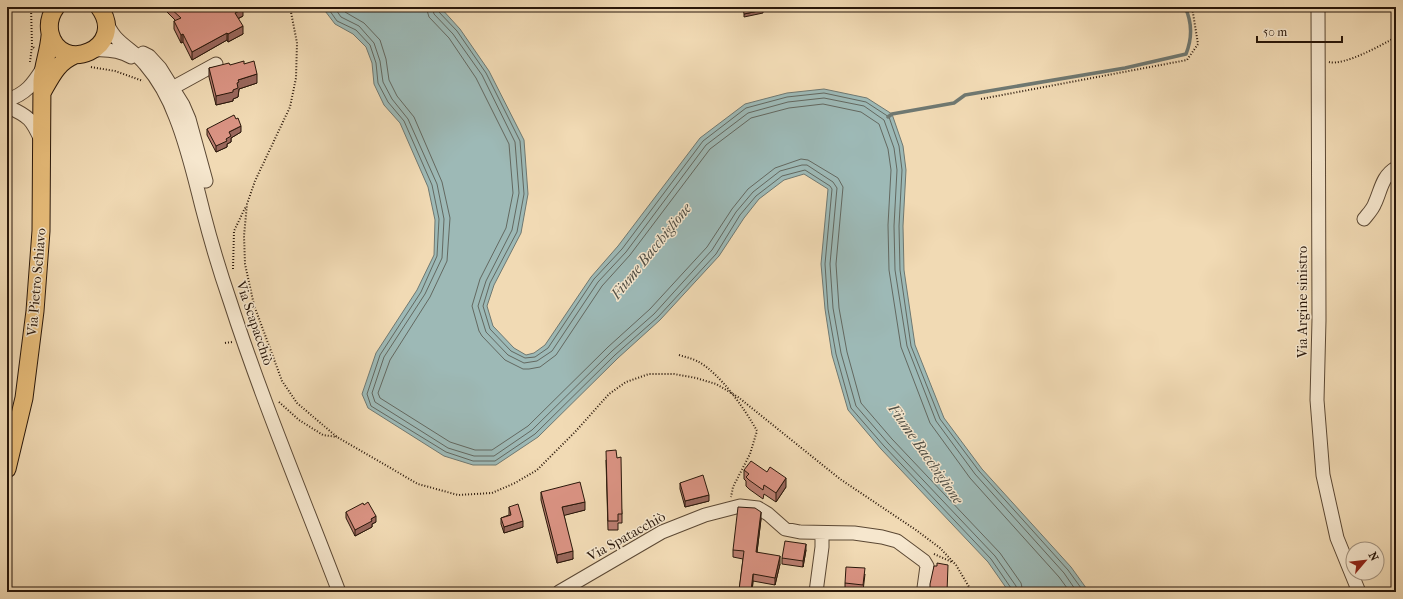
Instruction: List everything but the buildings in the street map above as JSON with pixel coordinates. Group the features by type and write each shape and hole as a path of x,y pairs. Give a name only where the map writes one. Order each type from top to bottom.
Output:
{"main road":[{"name":"Via Pietro Schiavo","path":"7,469 24,398 36,311 42,231 41,141 43,68 49,48 49,21 56,7"},
{"path":"42,99 59,66 66,59 75,55 88,53 100,44 106,29 102,14"},
{"path":"50,36 60,49 75,55"}],"street":[{"name":"Via Argine sinistro","path":"1318,7 1318,415 1323,475 1335,531 1359,592"},
{"name":"Via Scapacchiò","path":"102,14 115,38 124,47 135,54 145,64 156,79 168,90 186,148 212,247 243,341 339,592"},
{"name":"Via Scapacchiò","path":"93,50 104,49 116,51 145,64"},
{"path":"140,51 149,56 160,68 168,90 183,105 189,119 206,181"},
{"path":"168,90 216,64"},
{"path":"8,105 33,84 43,68"},
{"path":"8,105 31,108 42,99"},
{"path":"8,105 24,114 33,124 41,141"},
{"path":"1364,219 1374,205 1383,180 1391,170 1396,168"},
{"name":"Via Spatacchiò","path":"559,592 662,532 705,515 740,506 758,508 768,514 785,529 800,532 854,533 897,541 924,561 926,566 924,588"},
{"path":"816,592 822,547 822,533"}],"path":[{"path":"31,7 32,46"},
{"path":"233,275 234,231 247,204 255,181 290,107 296,78 297,43 290,7"},
{"path":"980,98 1187,60 1198,44 1192,7"},
{"path":"1318,59 1333,63 1352,58 1396,38"},
{"path":"247,204 244,236 245,264 254,305 282,381 297,403 337,437 418,484 458,495 492,493 515,484 537,470 575,432 609,394 626,382 649,374 674,374 716,384 731,393 840,479 893,514 940,548 956,565 972,592"},
{"path":"679,355 698,361 720,379 750,417 756,431 750,454 733,487 729,508"},
{"path":"275,398 299,420 322,435 337,437"}],"water":[{"name":"Fiume Bacchiglione","path":"322,7 440,7 460,29 489,71 524,140 528,194 521,233 494,285 487,306 493,326 514,348 526,355 534,353 545,345 591,277 618,246 700,138 745,104 787,93 824,89 867,98 892,114 903,146 906,170 903,226 904,270 915,345 944,418 982,469 1071,567 1089,592 1009,592 988,562 881,449 848,410 832,355 825,309 821,264 828,189 804,174 784,180 759,199 744,218 719,256 660,320 618,358 538,437 496,465 473,465 444,456 368,408 362,394 376,353 417,290 434,255 435,220 428,187 400,123 384,105 374,84 372,63 366,47 353,34 335,24"}],"waterway":[{"path":"888,117 892,114 954,103 965,95 1125,68 1186,54 1189,42 1190,25 1185,7"}]}
